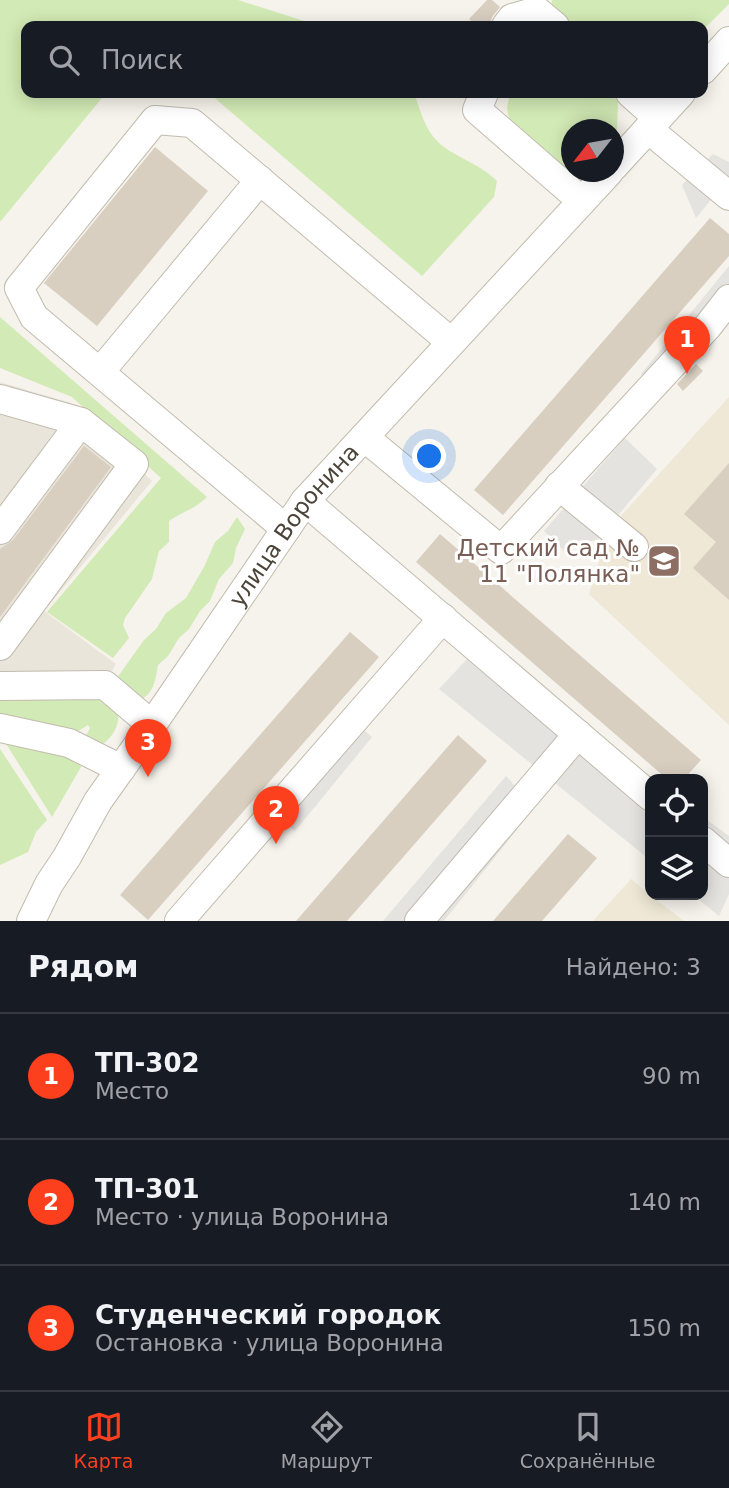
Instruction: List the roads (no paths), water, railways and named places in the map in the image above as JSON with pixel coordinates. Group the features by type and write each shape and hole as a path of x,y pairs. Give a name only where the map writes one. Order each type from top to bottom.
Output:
{"street":[{"path":"510,21 537,11 549,21"},
{"path":"708,64 729,41"},
{"path":"482,98 477,110 582,201"},
{"path":"634,98 653,123 729,196"},
{"path":"624,155 676,98"},
{"path":"286,529 34,317 19,288 155,120 192,123 451,342"},
{"path":"100,372 260,180"},
{"name":"улица Воронина","path":"31,921 49,884 98,801 305,501 600,182"},
{"path":"364,437 501,550 708,326 729,299"},
{"path":"0,399 81,422 134,464 0,646"},
{"path":"0,530 81,422"},
{"path":"559,486 634,547"},
{"path":"305,501 645,792"},
{"path":"179,921 443,618"},
{"path":"0,686 105,685 152,725"},
{"path":"0,728 69,743 121,769"},
{"path":"419,921 578,734"},
{"path":"708,845 729,863"}],"place":[{"name":"ТП-302","path":"687,374"},
{"name":"Детский сад № 11 \"Полянка\"","path":"664,561"},
{"name":"Студенческий городок","path":"148,777"},
{"name":"ТП-301","path":"276,844"}]}
